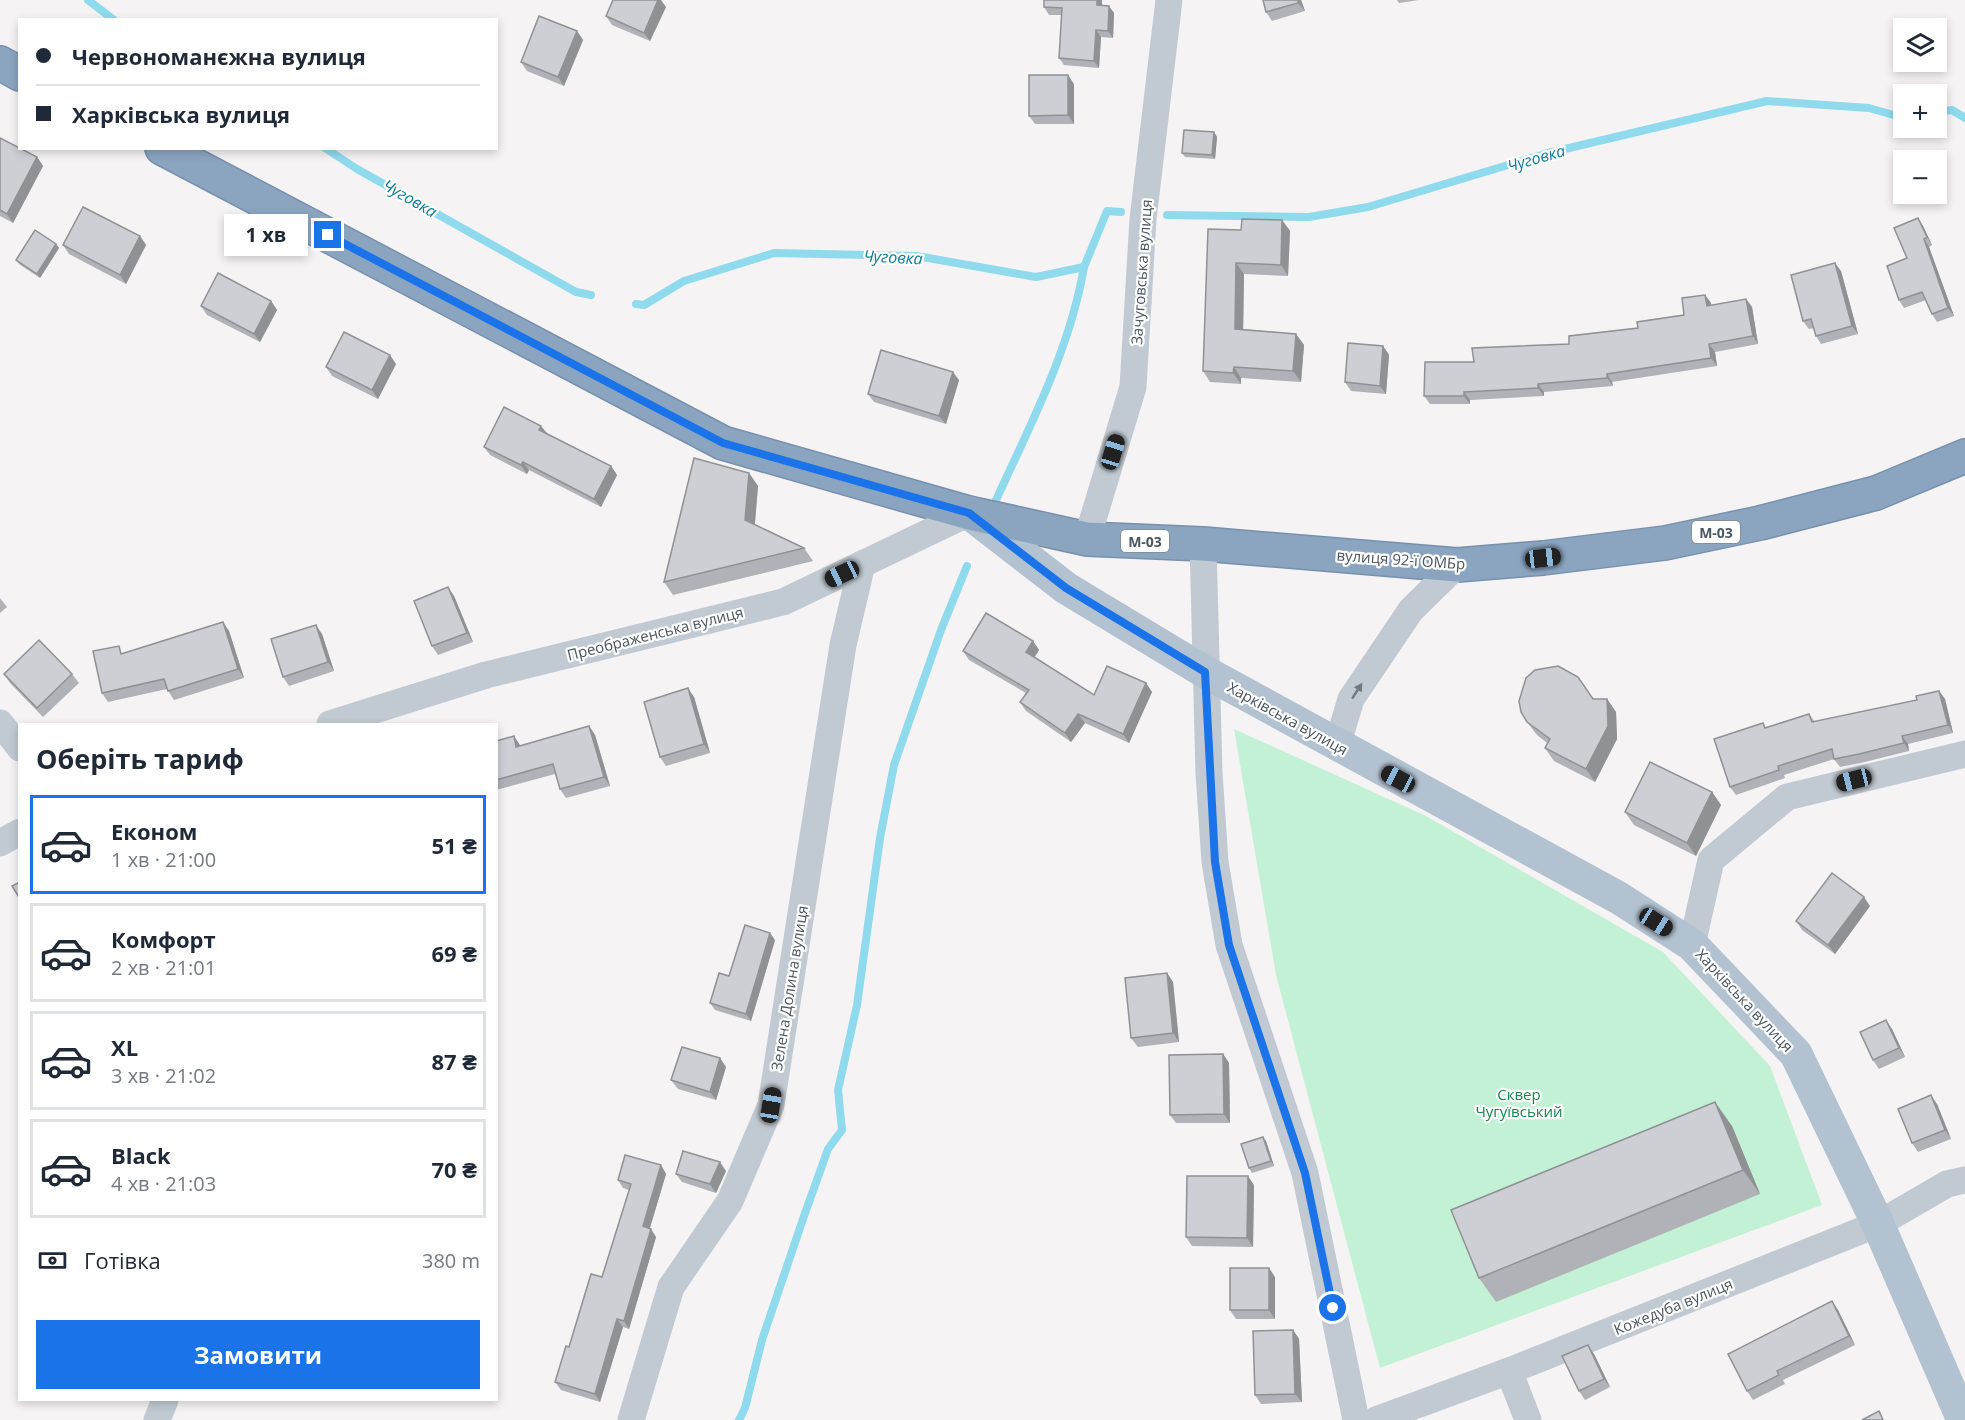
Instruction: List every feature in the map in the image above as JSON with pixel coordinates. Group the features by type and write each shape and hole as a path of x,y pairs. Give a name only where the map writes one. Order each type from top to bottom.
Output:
{"highway":[{"path":"0,63 18,73"},
{"name":"Харківська вулиця","path":"166,150 723,443 969,513"},
{"name":"вулиця 92-ї ОМБр","path":"969,513 1087,539 1203,544 1457,565 1665,543 1760,523 1876,493 1965,456"}],"main road":[{"name":"Харківська вулиця","path":"969,513 1066,588 1205,672 1619,898 1692,945 1796,1054 1878,1224 1963,1420"}],"street":[{"name":"Зачуговська вулиця","path":"1087,539 1133,387 1143,219 1169,0"},
{"name":"Преображенська вулиця","path":"333,723 486,675 783,602 969,513"},
{"path":"1203,544 1205,672 1215,862 1229,945 1305,1173 1356,1420"},
{"name":"Зелена Долина вулиця","path":"631,1420 671,1287 730,1201 771,1105 843,645 862,564"},
{"path":"1337,746 1351,699 1411,610 1457,565"},
{"path":"0,723 18,746"},
{"path":"1692,945 1712,860 1787,797 1965,754"},
{"path":"0,843 18,833"},
{"name":"Кожедуба вулиця","path":"1376,1420 1509,1371 1878,1224 1947,1184 1965,1180"},
{"path":"1509,1371 1528,1420"},
{"path":"157,1420 165,1401"}],"green space":[{"name":"Сквер Чугуївський","path":"1234,729 1426,816 1663,952 1770,1066 1822,1205 1380,1368 1276,975"}],"building":[{"path":"613,0 658,0 644,33 606,16"},
{"path":"1044,0 1097,0 1097,5 1109,6 1108,31 1096,30 1094,61 1059,58 1062,8 1044,7"},
{"path":"1263,0 1298,0 1298,3 1266,12"},
{"path":"539,16 577,31 558,77 521,62"},
{"path":"1029,75 1068,75 1068,115 1029,116"},
{"path":"1184,130 1214,132 1212,155 1182,153"},
{"path":"0,138 18,147 18,150 23,150 37,157 7,214 0,210"},
{"path":"83,207 140,236 120,275 63,245"},
{"path":"1918,218 1927,237 1924,239 1948,308 1932,314 1922,292 1899,300 1887,266 1907,258 1894,228"},
{"path":"1242,219 1282,220 1281,265 1236,263 1235,329 1296,334 1293,371 1234,367 1233,373 1203,371 1208,229 1241,230"},
{"path":"35,230 56,244 37,274 16,260"},
{"path":"1835,263 1852,326 1816,336 1811,319 1803,321 1791,275"},
{"path":"218,273 271,301 254,334 201,306"},
{"path":"1705,295 1707,306 1746,299 1753,336 1709,344 1711,358 1607,374 1607,378 1538,384 1538,388 1464,392 1464,396 1424,396 1425,362 1474,362 1472,348 1569,344 1569,336 1638,328 1637,322 1684,315 1682,298"},
{"path":"344,332 390,355 372,390 326,367"},
{"path":"1348,343 1383,346 1380,386 1345,382"},
{"path":"881,350 953,372 939,416 868,394"},
{"path":"504,407 541,426 539,430 611,466 594,499 523,462 521,465 484,447"},
{"path":"694,458 749,473 745,520 804,548 664,582"},
{"path":"448,587 467,633 432,646 414,601"},
{"path":"986,613 1033,641 1026,652 1094,695 1107,666 1146,683 1123,734 1078,714 1065,733 1020,702 1029,690 963,651"},
{"path":"223,622 238,669 168,691 164,679 102,693 93,651 119,646 121,654"},
{"path":"316,625 328,662 283,677 271,639"},
{"path":"39,640 72,674 37,708 4,674"},
{"path":"1558,666 1578,677 1593,699 1607,699 1608,726 1586,769 1545,748 1550,739 1527,722 1521,712 1519,701 1526,678 1535,670"},
{"path":"688,688 704,744 660,757 644,702"},
{"path":"1939,691 1948,725 1902,736 1904,743 1859,754 1834,759 1832,749 1778,766 1779,770 1730,787 1714,739 1763,723 1765,728 1809,714 1812,722 1917,700 1916,696"},
{"path":"589,726 604,777 560,789 553,764 498,779 498,740 514,736 516,747"},
{"path":"1650,762 1712,792 1687,843 1625,812"},
{"path":"1832,873 1864,897 1828,945 1796,921"},
{"path":"18,883 18,896 12,886"},
{"path":"745,925 770,933 746,1014 710,1003 719,973 729,976"},
{"path":"1167,973 1173,1033 1131,1038 1125,978"},
{"path":"1886,1020 1899,1048 1873,1060 1860,1032"},
{"path":"682,1047 720,1058 710,1092 671,1080"},
{"path":"1223,1054 1224,1114 1170,1115 1169,1055"},
{"path":"1931,1095 1945,1130 1912,1143 1898,1109"},
{"path":"1715,1102 1743,1170 1479,1278 1451,1210"},
{"path":"1263,1137 1271,1161 1249,1168 1241,1144"},
{"path":"683,1151 720,1162 710,1184 676,1174"},
{"path":"625,1155 661,1165 643,1226 651,1229 624,1321 617,1319 595,1394 555,1382 566,1346 569,1347 591,1274 602,1277 631,1184 618,1180"},
{"path":"1187,1176 1248,1176 1247,1238 1186,1237"},
{"path":"1230,1268 1269,1268 1269,1310 1230,1310"},
{"path":"1832,1301 1849,1336 1777,1371 1779,1375 1747,1391 1728,1354"},
{"path":"1293,1330 1295,1394 1255,1395 1253,1331"},
{"path":"1588,1345 1604,1379 1579,1391 1562,1356"},
{"path":"1879,1411 1883,1420 1862,1420"}],"waterway":[{"name":"Чуговка","path":"88,0 111,18"},
{"name":"Чуговка","path":"1167,215 1309,217 1368,207 1548,153 1767,101 1869,108 1893,115"},
{"name":"Чуговка","path":"1947,111 1952,110 1965,118"},
{"name":"Чуговка","path":"328,150 357,169 576,292 591,295"},
{"name":"Чуговка","path":"636,304 644,305 684,281 774,253 917,256 1036,277 1084,267 1107,211 1121,212"},
{"path":"991,511 1057,361 1068,331 1084,267"},
{"path":"739,1420 745,1408 762,1340 804,1216 828,1149 842,1130 838,1090 857,1005 880,838 894,765 941,630 967,566"}],"route":[{"path":"328,235 723,443 969,513 1066,588 1205,672 1215,862 1229,945 1305,1173 1333,1308"}]}
